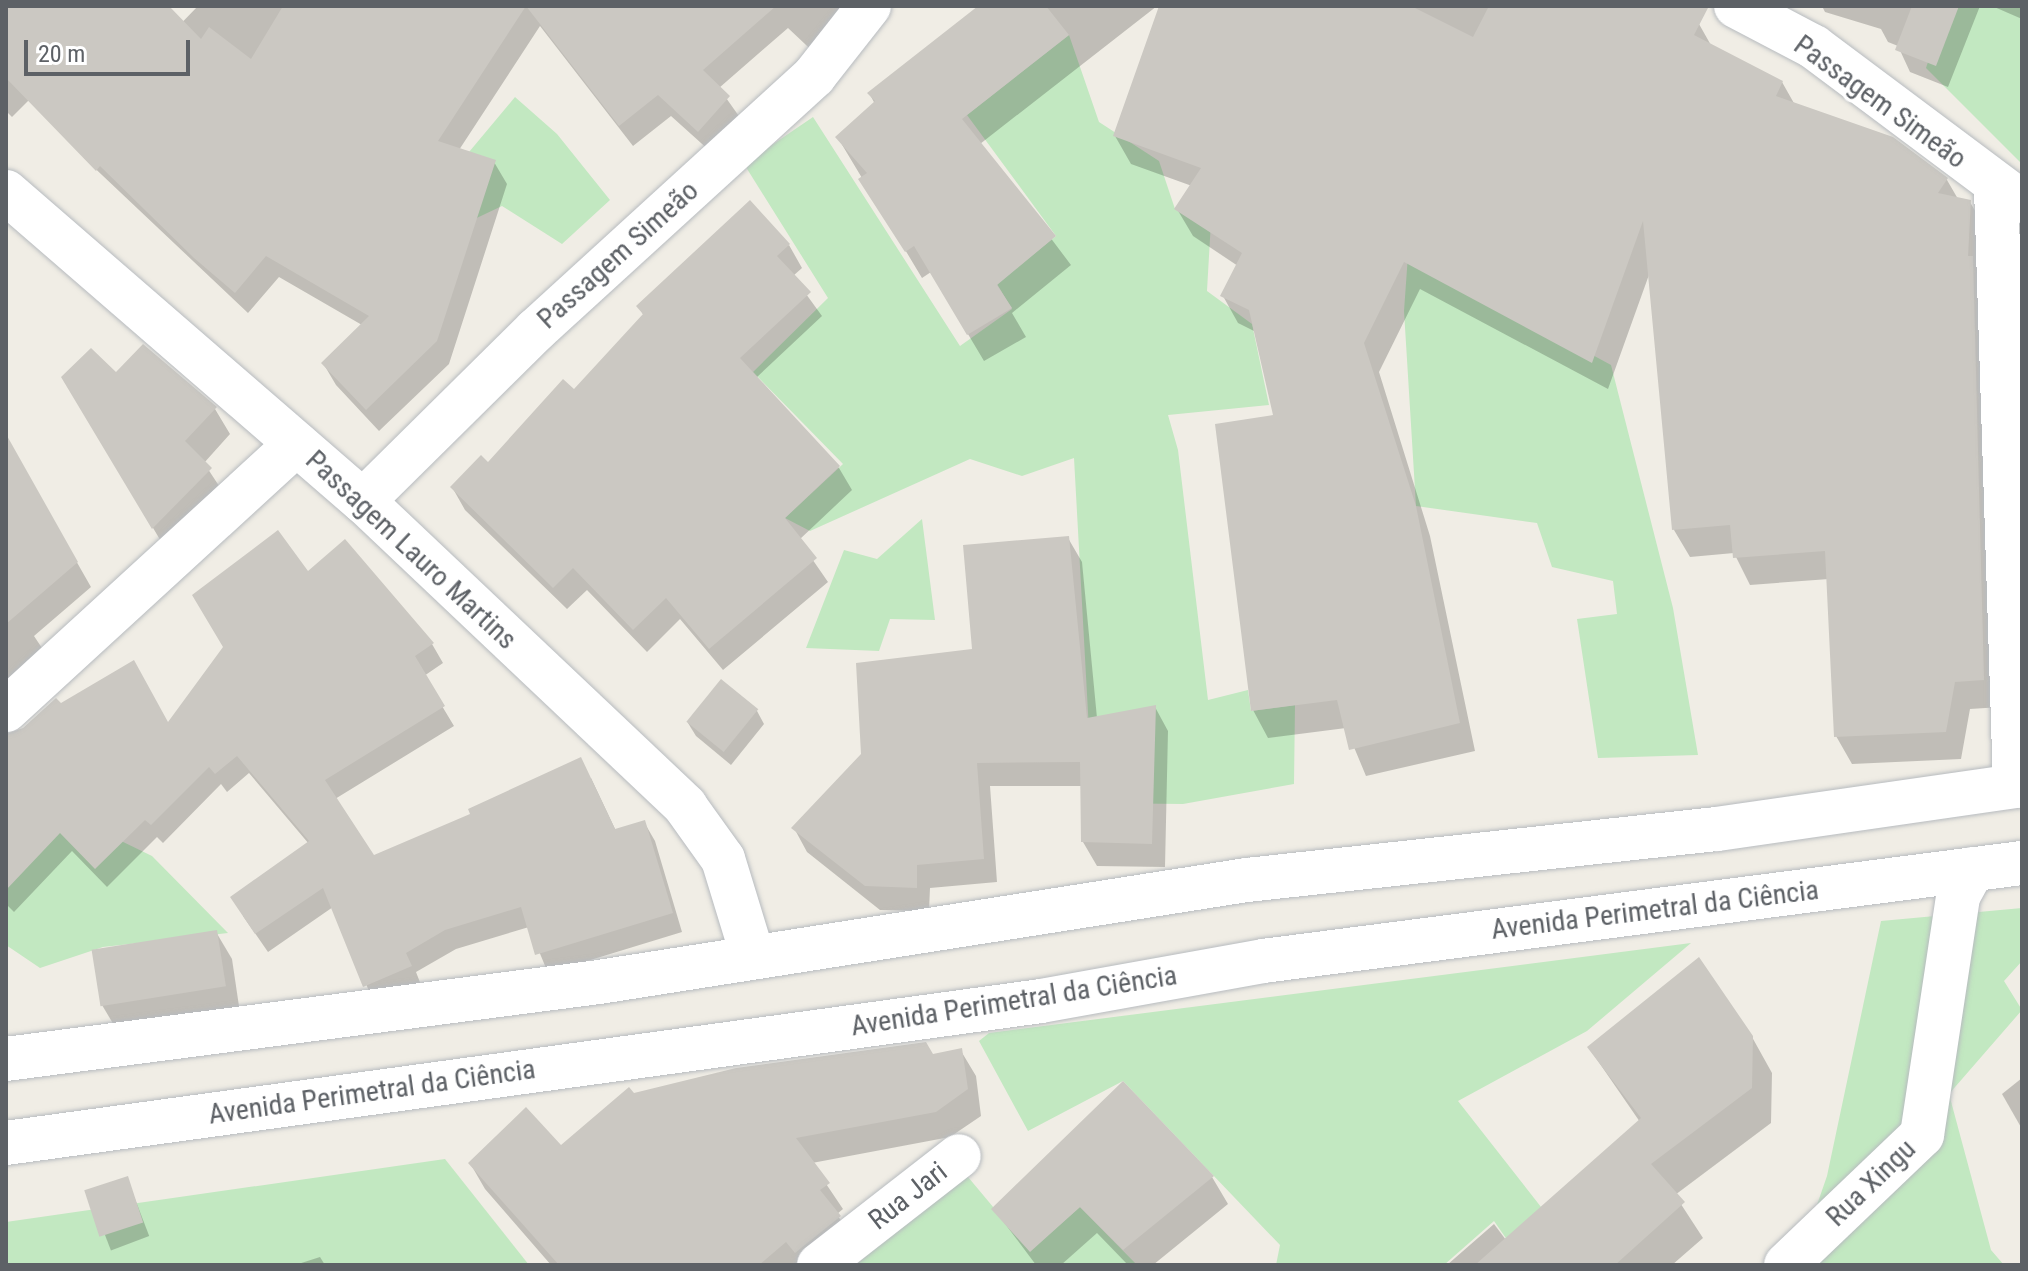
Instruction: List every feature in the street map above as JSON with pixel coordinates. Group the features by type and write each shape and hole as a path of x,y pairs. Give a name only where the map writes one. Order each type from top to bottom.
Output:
{"main road":[{"name":"Passagem Simeão","path":"363,501 536,330 814,76 869,6"},
{"name":"Passagem Simeão","path":"1736,6 1814,47 2009,195"},
{"name":"Passagem Lauro Martins","path":"6,192 363,501 685,806 723,859 752,954"},
{"path":"6,1059 599,982 752,954 1247,880 1717,829 2018,785 2009,195"},
{"path":"6,710 296,444"},
{"name":"Avenida Perimetral da Ciência","path":"6,1143 1041,1001 1279,959 2022,863"},
{"name":"Rua Xingu","path":"1786,1265 1922,1135 1958,896 1973,869"},
{"name":"Rua Jari","path":"819,1265 959,1156"}],"green space":[{"path":"1946,6 2022,6 2022,164 1926,68"},
{"path":"1069,35 1099,122 1159,161 1175,209 1211,221 1207,291 1252,324 1269,405 1168,415 1178,450 1208,700 1248,690 1251,711 1295,705 1294,784 1183,804 1093,803 1074,458 1022,476 970,459 810,531 785,518 843,464 753,372 828,298 744,164 813,117 960,346 1012,309 997,284 1056,236 967,115"},
{"path":"515,97 557,134 610,200 562,244 502,206 464,224 454,170"},
{"path":"1408,255 1611,365 1673,608 1698,755 1598,758 1577,619 1617,614 1613,581 1552,567 1537,523 1416,506 1404,311"},
{"path":"922,519 935,620 890,619 879,651 806,648 844,550 877,559"},
{"path":"6,785 152,856 228,933 103,947 40,968 6,945"},
{"path":"2022,908 2022,961 2004,981 2022,1010 1949,1094 1991,1250 2004,1265 1783,1265 1802,1248 1827,1176 1881,921"},
{"path":"1691,943 1587,1031 1458,1101 1559,1230 1524,1264 1494,1221 1444,1265 1276,1265 1280,1245 1123,1081 1028,1131 979,1041 989,1033"},
{"path":"445,1159 529,1265 6,1265 6,1222"},
{"path":"963,1171 1030,1251 1080,1207 1137,1265 856,1265"}],"building":[{"path":"6,6 169,6 201,39 209,27 251,59 283,6 526,6 438,141 496,160 437,341 366,410 321,363 369,316 266,256 235,293 194,258 100,166 96,171 6,78"},
{"path":"526,6 776,6 703,70 730,96 698,132 658,95 619,126"},
{"path":"978,6 1046,6 1069,35 962,119 1056,236 997,285 1012,308 967,335 914,246 905,252 858,179 867,173 835,137 875,101 867,93"},
{"path":"1159,6 1411,6 1473,37 1489,6 1709,6 1694,35 1783,81 1776,96 1893,137 1948,178 1938,193 1971,200 1968,256 1973,256 1984,680 1955,682 1946,732 1834,737 1825,551 1733,558 1730,525 1672,530 1643,221 1592,363 1404,262 1364,343 1416,506 1460,723 1349,750 1337,700 1251,711 1215,424 1273,415 1249,310 1220,296 1242,253 1174,209 1201,168 1113,136"},
{"path":"1912,6 1959,6 1936,66 1895,50"},
{"path":"750,200 790,244 777,256 811,292 740,358 840,466 785,518 817,558 709,649 666,598 633,630 573,568 553,588 450,487 481,455 488,462 563,379 574,389 643,314 636,306"},
{"path":"143,344 217,407 185,441 212,468 152,529 61,377 91,348 116,372"},
{"path":"6,434 78,562 6,624"},
{"path":"278,530 308,571 345,539 434,643 415,656 445,706 325,780 374,855 470,814 468,809 581,757 615,829 645,820 673,913 535,955 521,907 445,930 406,953 412,966 363,987 323,888 255,934 230,897 309,841 237,756 215,774 209,767 151,825 145,820 95,869 60,833 6,890 6,734 23,728 56,698 61,703 134,660 168,722 223,647 192,595"},
{"path":"1069,536 1087,718 1156,705 1152,844 1081,842 1080,762 977,763 984,859 917,865 917,888 865,886 791,828 861,754 856,663 972,649 963,545"},
{"path":"721,679 758,709 724,752 686,722"},
{"path":"217,930 226,986 100,1006 92,950"},
{"path":"1699,957 1753,1036 1752,1088 1651,1164 1685,1202 1615,1265 1475,1265 1641,1118 1587,1047"},
{"path":"926,1042 933,1054 962,1048 968,1089 936,1112 796,1138 830,1183 820,1190 841,1216 795,1253 786,1242 759,1265 559,1265 468,1163 526,1107 561,1145 629,1087 634,1093 736,1068"},
{"path":"1123,1081 1214,1176 1123,1250 1080,1207 1030,1252 991,1209"},
{"path":"128,1176 143,1223 99,1237 84,1190"}]}
